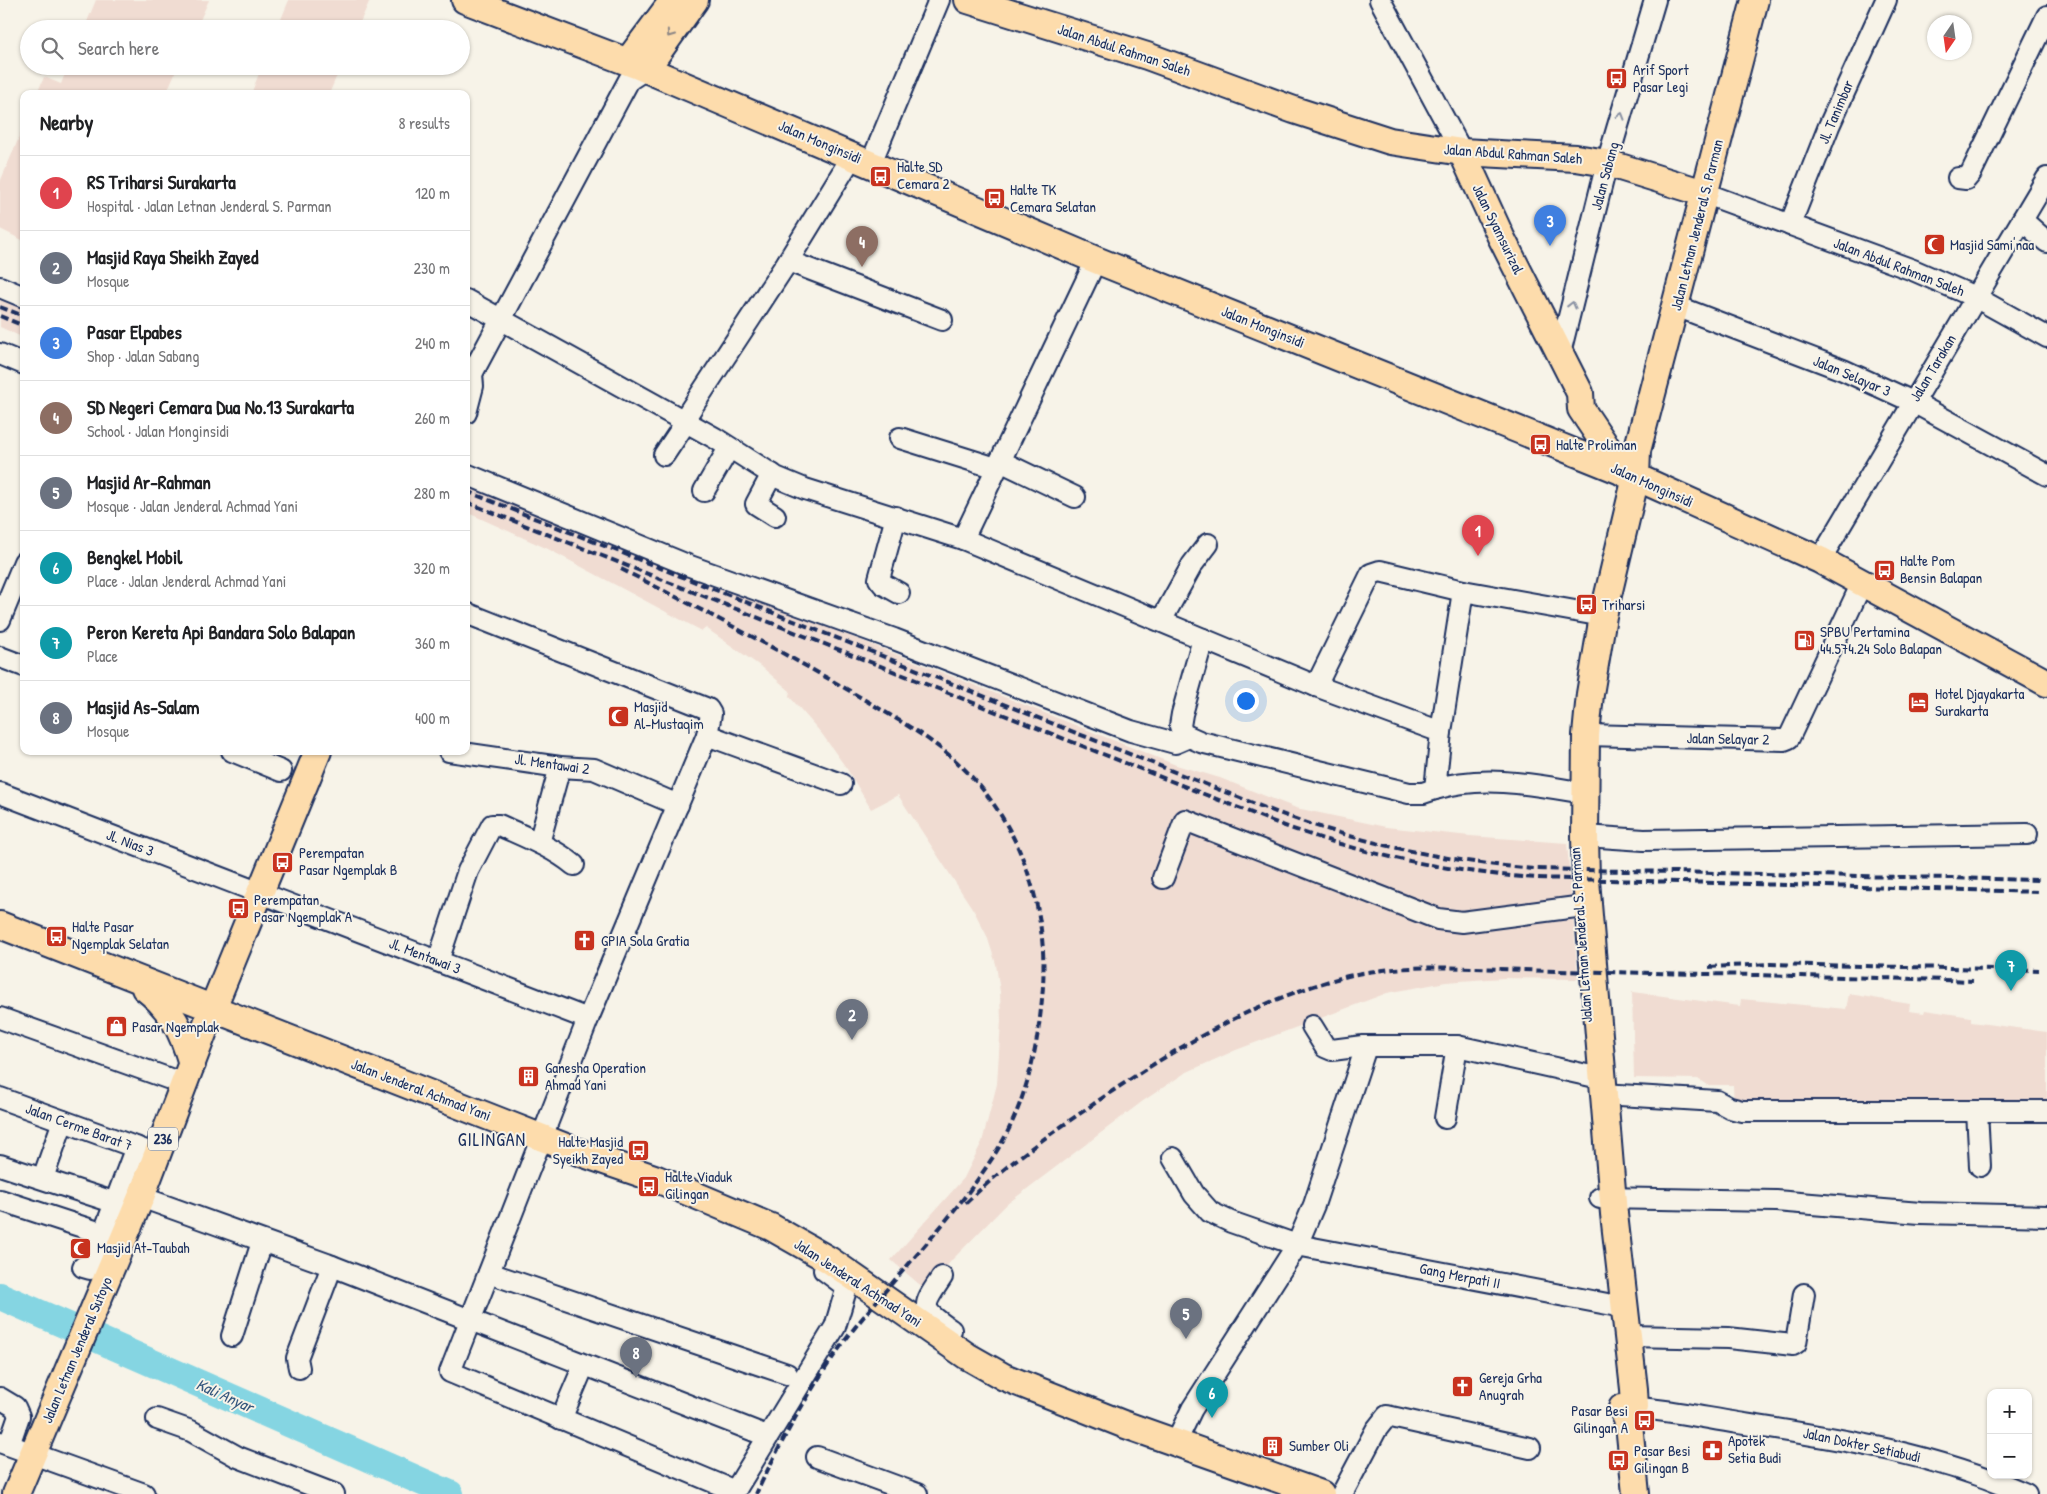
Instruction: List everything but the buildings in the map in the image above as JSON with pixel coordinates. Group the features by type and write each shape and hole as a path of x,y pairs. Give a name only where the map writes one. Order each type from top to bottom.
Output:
{"main road":[{"name":"Jalan Monginsidi","path":"465,0 493,5 634,70 862,159 1096,260 1632,466 1820,560 2047,683"},
{"path":"634,70 673,0"},
{"path":"683,0 686,2 695,0"},
{"path":"634,70 695,0"},
{"name":"Jalan Abdul Rahman Saleh","path":"968,0 1147,56 1354,130 1390,141 1462,152 1576,158 1607,163 1704,193"},
{"name":"Jalan Letnan Jenderal S. Parman","path":"1636,1494 1606,1198 1586,880 1585,836 1574,735 1617,497 1632,466 1756,0"},
{"name":"Jalan Syamsurizal","path":"1462,152 1501,237 1580,393 1581,409 1632,466"},
{"name":"Jalan Letnan Jenderal S. Parman","path":"1597,616 1579,792 1576,907 1599,1082"},
{"name":"Jalan Letnan Jenderal Sutoyo","path":"16,1494 141,1197 146,1151 188,1074 212,1010 316,755"},
{"name":"Jalan Jenderal Achmad Yani","path":"0,925 212,1010 542,1138 657,1179 771,1227 829,1260 967,1356 1004,1377 1321,1494"},
{"path":"127,976 156,997 172,1015 183,1036 188,1074"},
{"name":"Jalan Letnan Jenderal S. Parman","path":"1616,1306 1627,1336 1628,1413"}],"street":[{"path":"664,455 788,261 862,159 939,0"},
{"name":"Jalan Syamsurizal","path":"1380,0 1462,152"},
{"name":"Jalan Sabang","path":"1560,353 1607,163 1655,0"},
{"name":"Jl. Tanimbar","path":"1790,225 1829,126 1886,0"},
{"path":"1958,178 1966,179 1971,173 2047,16"},
{"path":"470,377 634,70"},
{"name":"Jalan Tarakan","path":"1820,560 2047,178"},
{"name":"Jalan Abdul Rahman Saleh","path":"1704,193 1913,270 1975,297 2047,337"},
{"path":"2022,220 2047,242"},
{"path":"962,538 1096,260"},
{"path":"788,261 942,320"},
{"path":"0,287 20,295"},
{"path":"470,302 685,422 772,474 805,489 962,538 1316,686 1441,732"},
{"name":"Jalan Selayar 3","path":"1676,306 1843,370 1913,402 2047,475"},
{"path":"0,354 20,362"},
{"path":"470,383 474,386 470,399"},
{"path":"900,438 998,464 1075,497"},
{"path":"704,491 729,448"},
{"path":"772,474 756,504 775,516"},
{"path":"470,476 690,566 894,639 1131,732 1175,743 1189,737"},
{"path":"896,517 879,578 883,584 899,593"},
{"path":"1161,621 1192,565 1208,544"},
{"path":"1316,686 1371,574 1380,571 1463,591 1597,616"},
{"path":"0,620 20,572"},
{"name":"Jalan Selayar 2","path":"1586,735 1789,738 1862,583"},
{"path":"1436,789 1441,732 1463,591"},
{"path":"470,615 708,709 711,714 708,735 588,1019 450,1372 736,1491 835,1327 846,1290 844,1284 771,1227"},
{"path":"1203,639 1182,714 1181,731 1189,737 1220,747 1409,793 1423,793 1458,784 1496,782 1579,792"},
{"path":"0,657 20,664"},
{"path":"708,735 841,784"},
{"name":"Jl. Mentawai 2","path":"470,754 594,769 678,805"},
{"path":"242,755 282,771"},
{"path":"539,843 560,766"},
{"name":"Jl. Nias 3","path":"0,793 261,894"},
{"path":"1163,878 1185,820 1438,919 1462,922 1576,907"},
{"path":"438,961 468,871 492,825 499,825 539,843 574,864"},
{"path":"1585,836 1644,840 2027,834"},
{"name":"Jl. Mentawai 3","path":"261,894 588,1019"},
{"path":"0,1018 188,1074"},
{"path":"1312,1026 1328,1050 1366,1047 1457,1046 1599,1082 1717,1101 1730,1108 1742,1111 2047,1111"},
{"path":"1445,1118 1457,1046"},
{"path":"1176,1442 1192,1409 1297,1246 1314,1205 1366,1047"},
{"name":"Jalan Cerme Barat 7","path":"0,1098 146,1151"},
{"path":"1977,1112 1980,1166"},
{"path":"43,1178 63,1121"},
{"path":"83,1267 90,1269 116,1203 146,1151"},
{"name":"Gang Merpati II","path":"1173,1158 1194,1194 1210,1212 1231,1222 1297,1246 1616,1306"},
{"path":"0,1165 116,1203"},
{"path":"141,1197 332,1266 768,1436"},
{"path":"1606,1198 1776,1201 1920,1213 2047,1216"},
{"path":"0,1200 104,1234"},
{"path":"232,1336 262,1242"},
{"path":"299,1368 297,1358 332,1266"},
{"path":"489,1273 787,1374"},
{"path":"942,1277 927,1299 927,1308 930,1315 991,1358 1004,1377"},
{"path":"1627,1336 1728,1338 1793,1345 1796,1342 1804,1294"},
{"path":"561,1419 584,1365"},
{"path":"0,1398 15,1407 19,1416 4,1444 144,1494"},
{"name":"Jalan Dokter Setiabudi","path":"1628,1413 1878,1445 1942,1462 2026,1494"},
{"path":"1342,1494 1376,1430 1387,1416 1530,1448"},
{"path":"157,1419 191,1431 238,1457 334,1494"},
{"path":"817,1458 918,1494"}],"shaded area":[{"path":"96,0 209,0 200,20 88,20"},
{"path":"289,0 370,0 361,20 281,20"},
{"path":"64,75 174,75 168,90 39,90 44,77 61,84"},
{"path":"258,75 337,75 331,90 253,90"},
{"path":"20,135 20,239 0,229 0,182"},
{"path":"0,296 20,305 20,336 0,327"},
{"path":"470,486 1176,765 1220,778 1296,808 1386,827 1470,836 1567,843 1578,979 1503,978 1446,982 1387,993 1236,1050 1185,1073 1143,1101 1007,1204 952,1260 926,1290 891,1260 964,1178 982,1142 997,1084 1001,1021 1000,992 996,964 987,936 974,911 898,795 871,809 847,769 822,734 789,696 790,691 763,668 706,628 702,631 548,549 470,514"},
{"path":"1632,992 1740,1006 1741,999 1846,1009 1849,994 1910,1004 1909,1011 1924,1013 1925,1010 1971,1017 1971,1022 2047,1032 2047,1107 1734,1107 1733,1085 1707,1085 1698,1079 1634,1078"}],"waterway":[{"name":"Kali Anyar","path":"0,1296 450,1494"}],"railway":[{"path":"0,307 20,314"},
{"path":"0,316 20,324"},
{"path":"470,493 1268,809 1366,840 1466,861 1535,869 2040,880"},
{"path":"470,504 1282,825 1313,836 1375,853 1439,867 1536,878 2040,892"},
{"path":"621,569 742,631 831,680 889,714 946,753 971,776 990,799 1006,824 1020,851 1038,909 1044,969 1040,1020 1037,1040 1021,1101 1004,1139 979,1178 865,1315 833,1357 779,1447 756,1494"},
{"path":"1709,967 1771,964 2039,970"},
{"path":"966,1203 1008,1166 1038,1143 1115,1089 1178,1049 1210,1031 1278,999 1312,986 1348,976 1372,971 1452,968 1973,981"}],"place":[{"name":"Arif Sport Pasar Legi","path":"1617,79"},
{"name":"Halte SD Cemara 2","path":"881,176"},
{"name":"Halte TK Cemara Selatan","path":"994,199"},
{"name":"Masjid Sami'naa","path":"1934,245"},
{"name":"Pasar Elpabes","path":"1550,246"},
{"name":"SD Negeri Cemara Dua No.13 Surakarta","path":"862,267"},
{"name":"Halte Proliman","path":"1540,445"},
{"name":"RS Triharsi Surakarta","path":"1478,556"},
{"name":"Halte Pom Bensin Balapan","path":"1884,570"},
{"name":"Triharsi","path":"1586,605"},
{"name":"SPBU Pertamina 44.574.24 Solo Balapan","path":"1804,641"},
{"name":"Hotel Djayakarta Surakarta","path":"1919,703"},
{"name":"Masjid Al-Mustaqim","path":"618,716"},
{"name":"Perempatan Pasar Ngemplak B","path":"283,862"},
{"name":"Perempatan Pasar Ngemplak A","path":"238,909"},
{"name":"Halte Pasar Ngemplak Selatan","path":"56,936"},
{"name":"GPIA Sola Gratia","path":"585,941"},
{"name":"Peron Kereta Api Bandara Solo Balapan","path":"2011,991"},
{"name":"Pasar Ngemplak","path":"116,1027"},
{"name":"Masjid Raya Sheikh Zayed","path":"852,1040"},
{"name":"Ganesha Operation Ahmad Yani","path":"529,1077"},
{"name":"Halte Masjid Syeikh Zayed","path":"639,1151"},
{"name":"Halte Viaduk Gilingan","path":"649,1186"},
{"name":"Masjid At-Taubah","path":"81,1248"},
{"name":"Masjid Ar-Rahman","path":"1186,1339"},
{"name":"Masjid As-Salam","path":"636,1378"},
{"name":"Gereja Grha Anugrah","path":"1463,1387"},
{"name":"Bengkel Mobil","path":"1212,1418"},
{"name":"Pasar Besi Gilingan A","path":"1644,1420"},
{"name":"Sumber Oli","path":"1273,1446"},
{"name":"Apotek Setia Budi","path":"1712,1450"},
{"name":"Pasar Besi Gilingan B","path":"1618,1460"}],"district":[{"name":"GILINGAN","path":"492,1140"}]}
